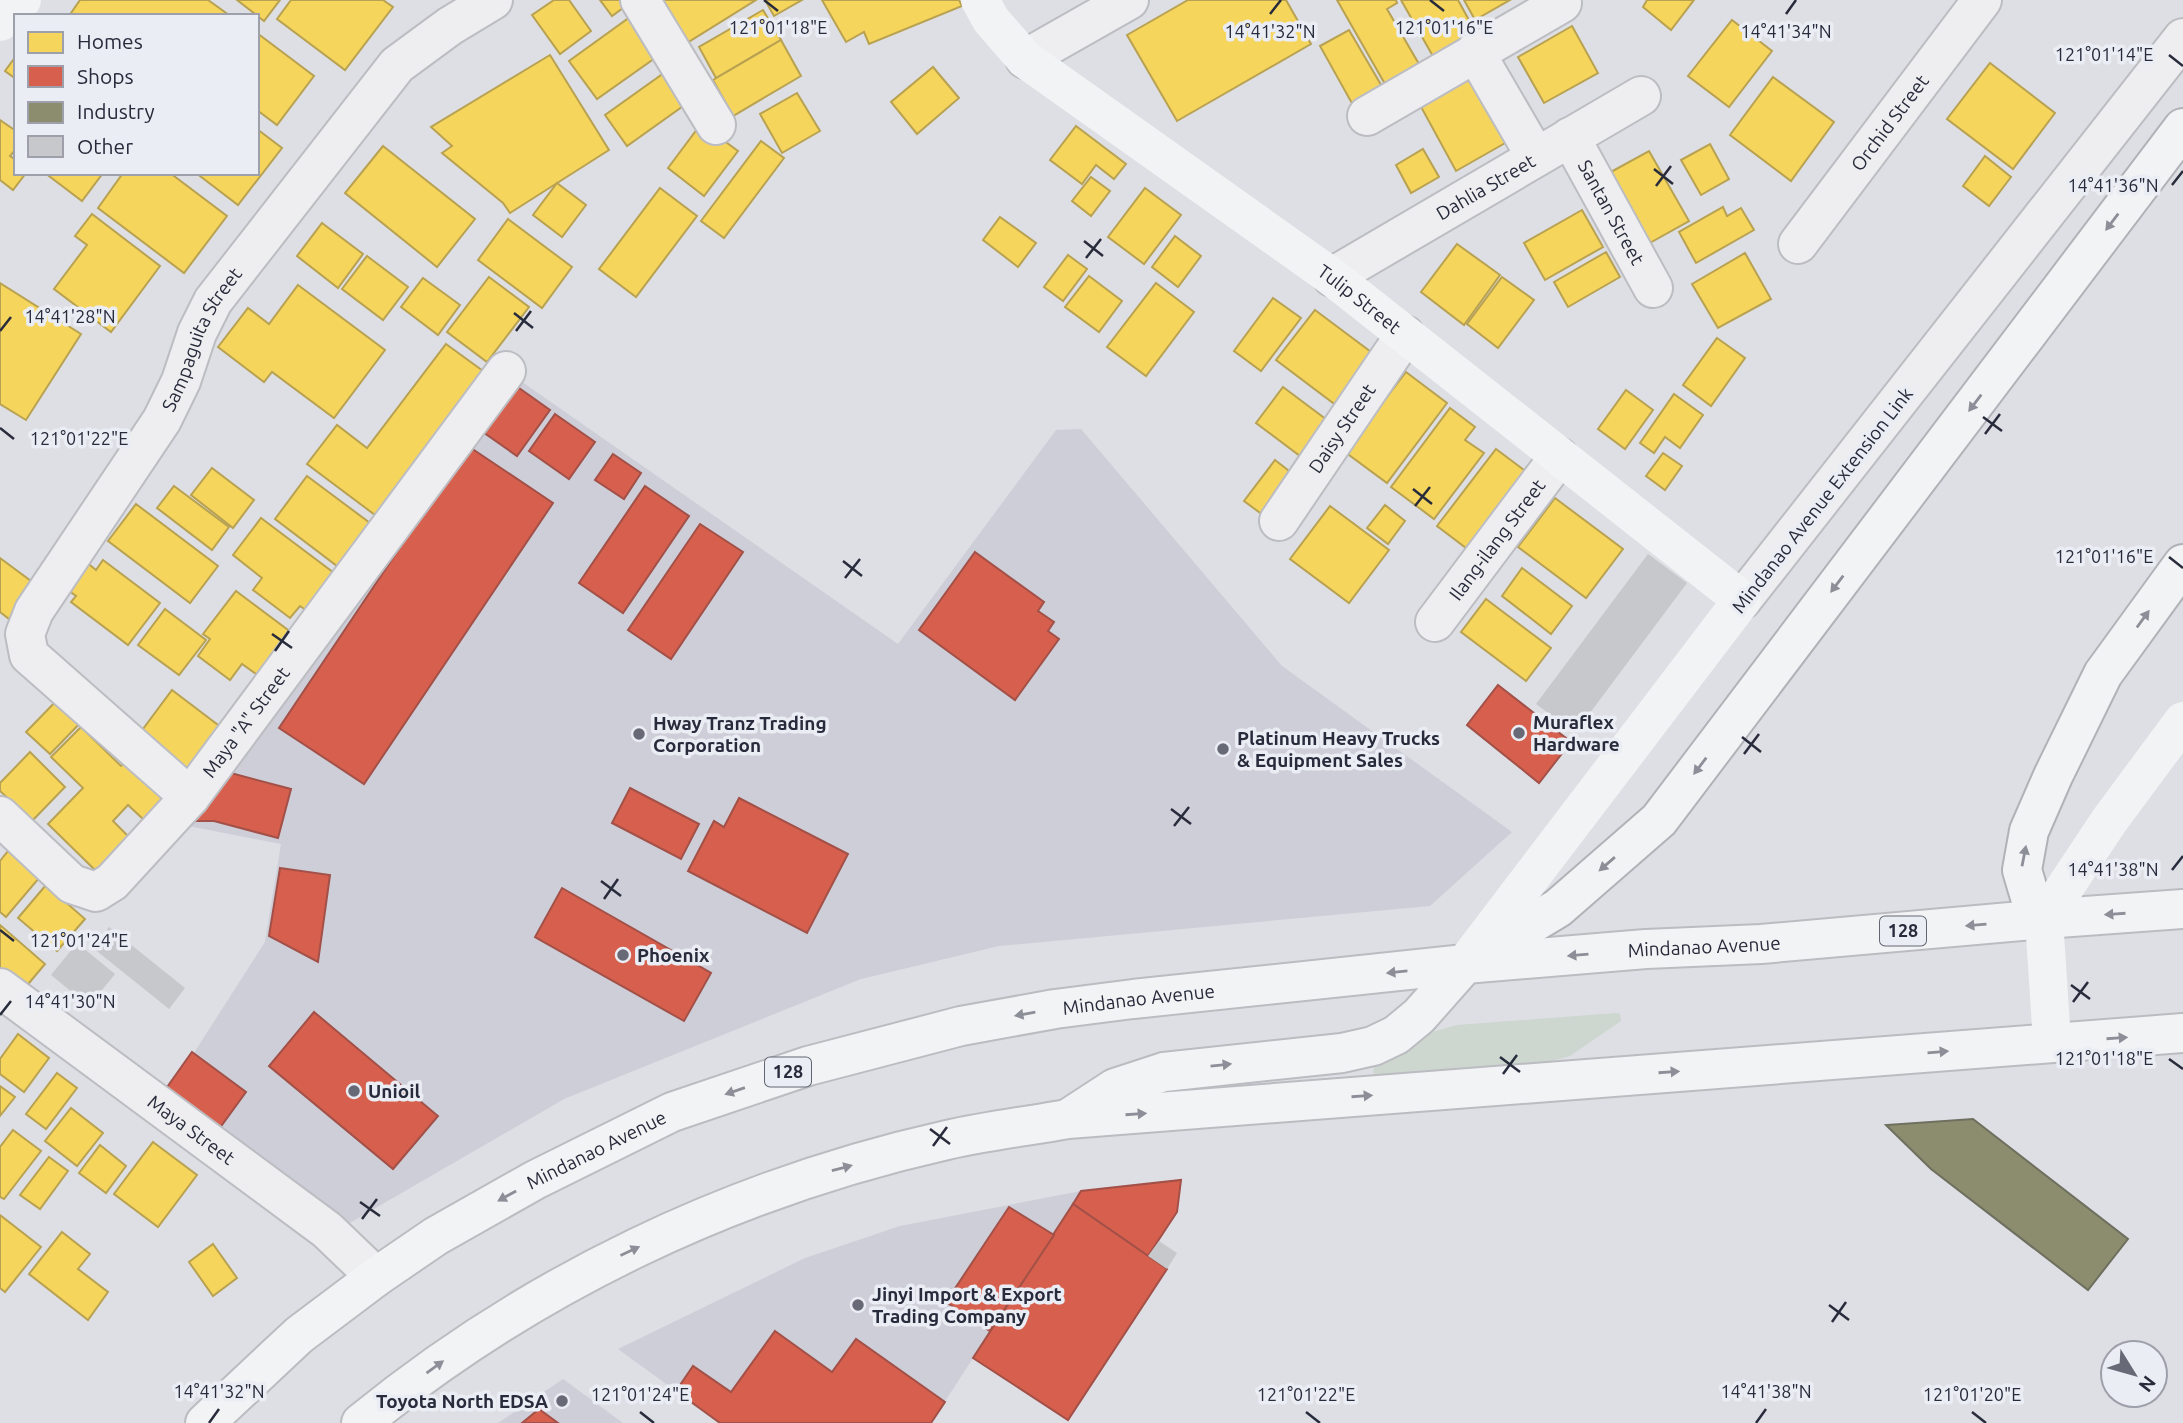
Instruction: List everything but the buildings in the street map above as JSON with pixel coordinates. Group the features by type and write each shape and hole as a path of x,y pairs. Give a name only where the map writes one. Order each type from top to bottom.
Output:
{"main road":[{"path":"0,22 22,0"},
{"name":"Tulip Street","path":"980,0 991,20 1025,59 1332,277 1742,600"},
{"path":"1068,1119 1115,1088 1164,1072 1342,1052 1373,1046 1396,1035 1419,1016 1465,964 1558,908 1659,820 2183,128"},
{"path":"2052,1042 2044,919 2030,897 2022,870 2029,831 2103,674 2183,564"},
{"name":"Mindanao Avenue Extension Link","path":"1465,964 1742,600"},
{"path":"2044,919 2109,821 2183,721"},
{"name":"Mindanao Avenue","path":"205,1423 299,1335 376,1277 458,1223 535,1181 672,1112 808,1066 961,1026 1055,1009 1465,964 1646,949 1761,944 2183,909"},
{"path":"361,1423 466,1344 514,1312 607,1262 717,1211 831,1171 935,1143 1068,1119 2183,1033"}],"street":[{"name":"Sampaguita Street","path":"190,797 29,655 25,634 29,623 34,611 162,420 181,381 197,333 212,301 397,65 450,26 493,0"},
{"path":"640,0 716,125"},
{"path":"1025,59 1129,0"},
{"name":"Orchid Street","path":"1798,244 1982,0"},
{"path":"1367,116 1562,3"},
{"name":"Mindanao Avenue Extension Link","path":"1742,600 2183,38"},
{"path":"1475,52 1536,157"},
{"name":"Dahlia Street","path":"1332,277 1641,96"},
{"name":"Santan Street","path":"1570,137 1653,288"},
{"name":"Daisy Street","path":"1279,521 1405,335"},
{"name":"Maya \"A\" Street","path":"0,816 72,884 96,892 112,882 190,797 506,371"},
{"name":"Ilang-ilang Street","path":"1434,622 1559,457"},
{"name":"Maya Street","path":"0,988 327,1230 376,1277"}],"shaded area":[{"path":"515,377 898,644 1056,430 1081,429 1282,666 1512,832 1430,906 999,946 861,979 564,1099 341,1228 167,1095 265,942 281,844 183,825"},
{"path":"1620,1014 1621,1021 1570,1056 1538,1065 1376,1077 1373,1072 1375,1062 1379,1059 1429,1033 1457,1025"},
{"name":"Jinyi Import & Export Trading Company","path":"1081,1191 931,1423 720,1423 618,1349 805,1258 900,1226"},
{"name":"Toyota North EDSA","path":"563,1379 623,1423 498,1423"}],"place":[{"name":"Muraflex Hardware","path":"1519,733"},
{"name":"Hway Tranz Trading Corporation","path":"639,734"},
{"name":"Platinum Heavy Trucks & Equipment Sales","path":"1223,749"},
{"name":"Phoenix","path":"623,955"},
{"name":"Unioil","path":"354,1091"},
{"name":"Jinyi Import & Export Trading Company","path":"858,1305"},
{"name":"Toyota North EDSA","path":"562,1401"}]}
